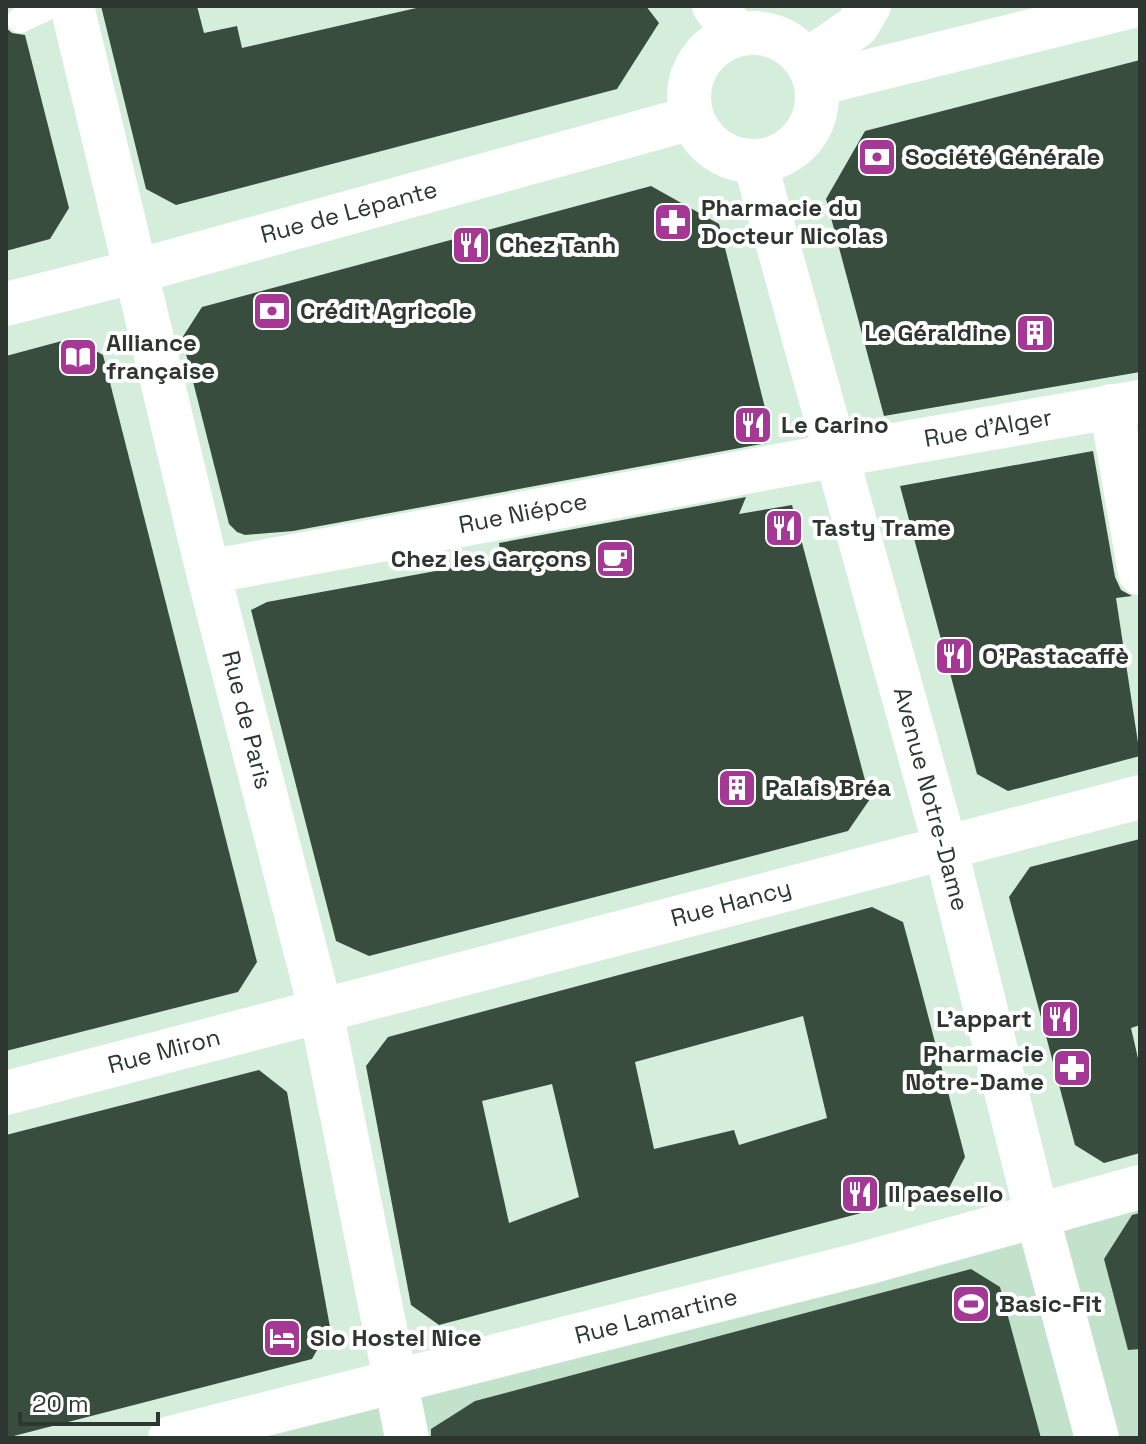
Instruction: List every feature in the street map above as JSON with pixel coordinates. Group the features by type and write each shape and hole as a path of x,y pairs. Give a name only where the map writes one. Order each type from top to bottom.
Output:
{"street":[{"name":"Rue de Paris","path":"72,6 208,572 321,1011 407,1438"},
{"path":"812,73 857,26 869,6"},
{"path":"812,73 1133,6"},
{"path":"726,20 777,36 794,46 812,73 817,107 811,127 796,145 777,157 755,162 735,159 716,150 701,136 692,118 689,97 692,75 702,57 718,43 726,20"},
{"name":"Rue de Lépante","path":"6,304 137,271 692,118"},
{"name":"Avenue Notre-Dame","path":"755,162 945,846 1037,1215 1097,1438"},
{"path":"1126,404 1140,573"},
{"name":"Rue d'Alger","path":"837,455 1126,404"},
{"name":"Rue Niépce","path":"208,572 837,455"},
{"name":"Rue Hancy","path":"321,1011 1140,797"},
{"name":"Rue Miron","path":"6,1093 321,1011"},
{"name":"Rue Lamartine","path":"170,1438 866,1263 1140,1187"}],"lane":[{"path":"20,20 50,6"}],"shaded area":[{"path":"1140,1204 1140,1438 219,1438"}],"building":[{"path":"101,6 197,6 204,33 237,26 242,48 425,6 646,6 659,23 617,89 176,205 146,189"},
{"path":"6,28 12,33 25,35 69,208 50,239 6,251"},
{"path":"1140,60 1140,372 884,416 826,199 865,131"},
{"path":"651,186 719,224 771,432 767,443 293,531 245,535 229,524 182,338 202,307"},
{"path":"73,338 103,355 257,962 238,992 6,1051 6,356"},
{"path":"1093,451 1115,577 1121,590 1132,596 1116,598 1140,756 1008,791 977,774 900,486"},
{"path":"746,497 739,514 792,505 870,799 848,831 369,956 336,941 251,610 267,602 501,559 499,543"},
{"path":"1140,839 1140,1025 1131,1028 1140,1067 1140,1153 1104,1163 1075,1145 1009,897 1030,867"},
{"path":"872,907 903,922 965,1157 948,1190 439,1325 411,1305 366,1066 388,1037","holes":["803,1016 827,1118 739,1145 734,1130 654,1149 635,1062","552,1084 579,1197 509,1223 482,1101"]},
{"path":"259,1070 287,1092 330,1327 312,1359 6,1438 6,1135"},
{"path":"1140,1213 1140,1349 1128,1350 1104,1259 1132,1215"},
{"path":"971,1269 1000,1287 1041,1438 431,1438 431,1429 475,1401"}],"place":[{"name":"Société Générale","path":"877,157"},
{"name":"Pharmacie du Docteur Nicolas","path":"673,222"},
{"name":"Chez Tanh","path":"471,245"},
{"name":"Crédit Agricole","path":"272,311"},
{"name":"Le Géraldine","path":"1035,333"},
{"name":"Alliance française","path":"78,357"},
{"name":"Le Carino","path":"753,425"},
{"name":"Tasty Trame","path":"784,528"},
{"name":"Chez les Garçons","path":"615,559"},
{"name":"O'Pastacaffè","path":"954,656"},
{"name":"Palais Bréa","path":"737,788"},
{"name":"L'appart","path":"1060,1019"},
{"name":"Pharmacie Notre-Dame","path":"1072,1068"},
{"name":"Il paesello","path":"860,1194"},
{"name":"Basic-Fit","path":"971,1304"},
{"name":"Slo Hostel Nice","path":"282,1338"}]}
